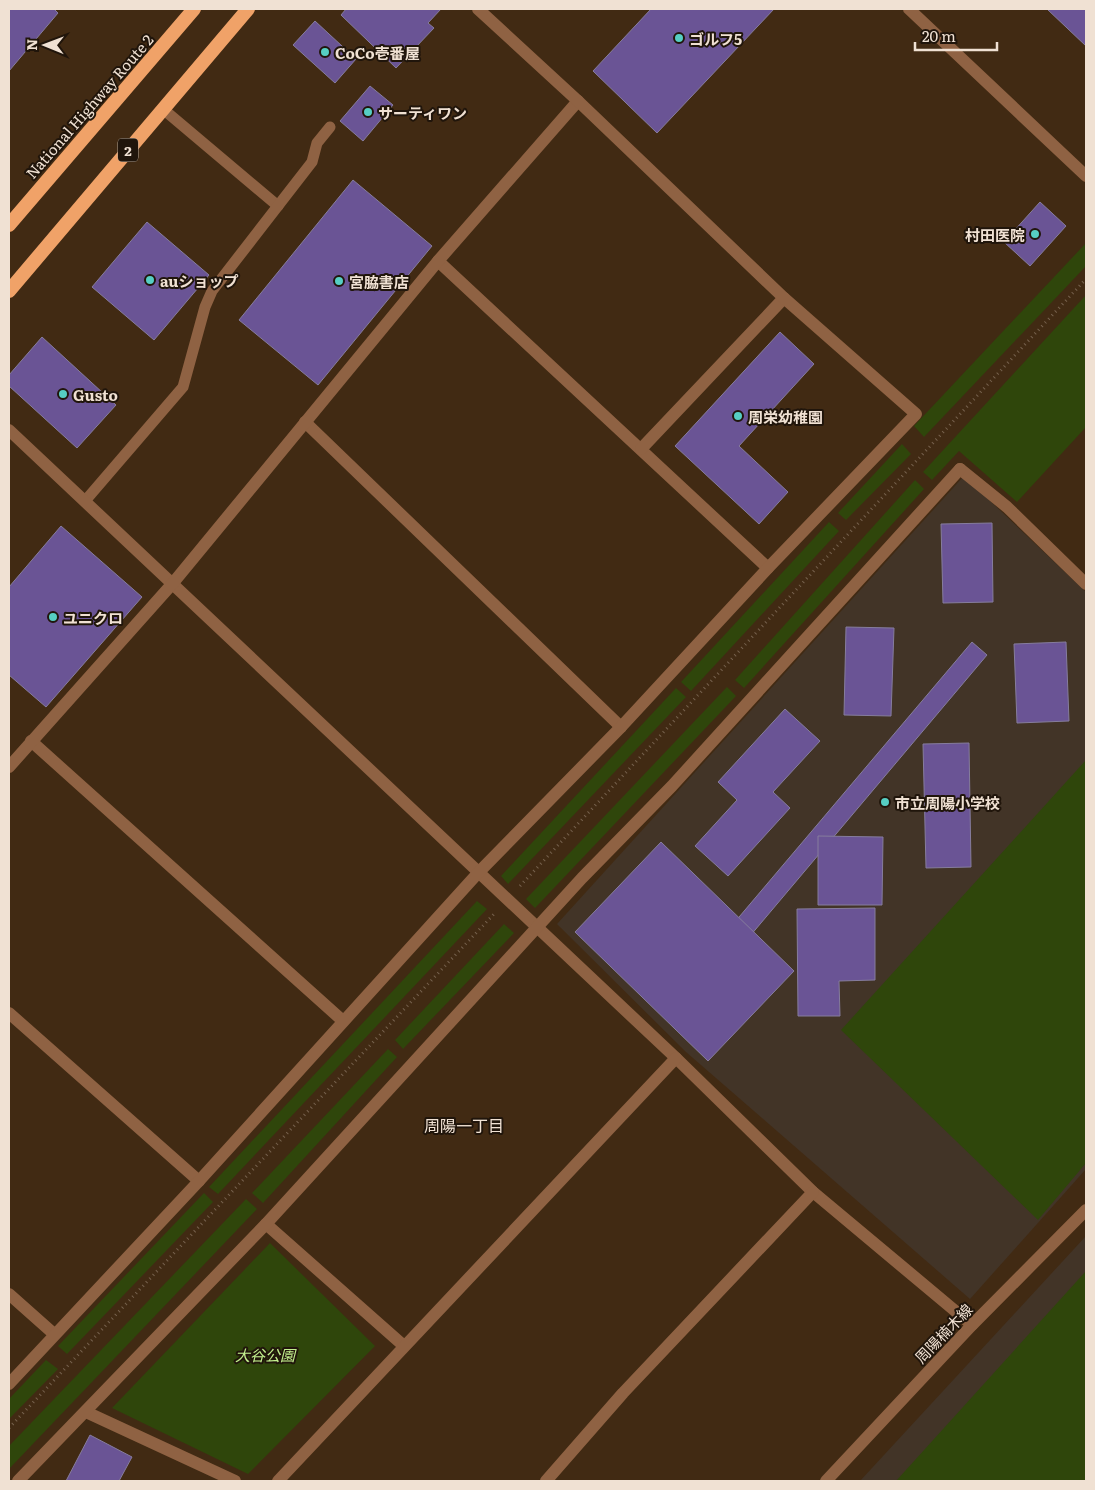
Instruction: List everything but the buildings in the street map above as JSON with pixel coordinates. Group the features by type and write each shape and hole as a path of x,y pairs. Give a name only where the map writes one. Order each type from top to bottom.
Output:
{"highway":[{"name":"National Highway Route 2","path":"9,225 194,9"},
{"name":"2","path":"9,291 248,9"}],"street":[{"path":"9,1384 199,1181 478,873 621,727 768,568 916,414 784,298 478,9"},
{"path":"909,9 1086,176"},
{"path":"9,767 173,583 438,260 578,102"},
{"path":"438,260 768,568"},
{"path":"641,449 784,298"},
{"path":"305,422 621,727"},
{"path":"9,430 478,873 538,926 813,1192 972,1325"},
{"path":"18,1481 266,1224 538,926 672,786 960,469 1007,507 1086,584"},
{"path":"31,741 343,1021"},
{"path":"9,1013 199,1181"},
{"path":"278,1481 676,1058"},
{"path":"546,1481 622,1393 813,1192"},
{"name":"周陽楠木線","path":"826,1481 972,1325 1086,1210"},
{"path":"266,1224 404,1346"},
{"path":"9,1294 54,1334"},
{"path":"86,1412 235,1481"}],"lane":[{"path":"163,109 278,206"},
{"path":"85,501 183,387 205,307 212,292 312,162 317,143 330,127"}],"path":[{"path":"9,1428 508,899 1086,279"}],"shaded area":[{"path":"964,476 1086,592 1086,1169 970,1299 686,1052 557,924"},
{"path":"1086,1236 1086,1481 860,1481"}],"green space":[{"path":"1086,243 1086,266 924,437 914,426"},
{"path":"1086,295 1086,427 1017,502 959,451 932,480 923,472"},
{"path":"902,444 911,454 846,520 838,513"},
{"path":"915,480 924,489 744,688 735,680"},
{"path":"829,522 839,531 691,691 681,682"},
{"path":"727,687 736,696 535,908 526,899"},
{"path":"676,688 686,697 508,884 501,876"},
{"path":"1086,760 1086,1163 1038,1220 841,1030"},
{"path":"477,901 487,909 218,1194 209,1187"},
{"path":"504,924 514,933 403,1049 395,1040"},
{"path":"388,1049 397,1057 263,1203 252,1193"},
{"path":"204,1193 213,1202 67,1354 58,1346"},
{"path":"246,1199 257,1209 9,1469 9,1446"},
{"name":"大谷公園","path":"270,1243 375,1346 248,1474 112,1408"},
{"path":"1086,1271 1086,1481 896,1481"},
{"path":"46,1360 58,1369 9,1419 9,1399"}],"place":[{"name":"ゴルフ5","path":"679,38"},
{"name":"CoCo壱番屋","path":"325,52"},
{"name":"サーティワン","path":"368,112"},
{"name":"村田医院","path":"1035,234"},
{"name":"auショップ","path":"150,280"},
{"name":"宮脇書店","path":"339,281"},
{"name":"Gusto","path":"63,394"},
{"name":"周栄幼稚園","path":"738,416"},
{"name":"ユニクロ","path":"53,617"},
{"name":"市立周陽小学校","path":"885,802"}],"district":[{"name":"周陽一丁目","path":"464,1125"}]}
